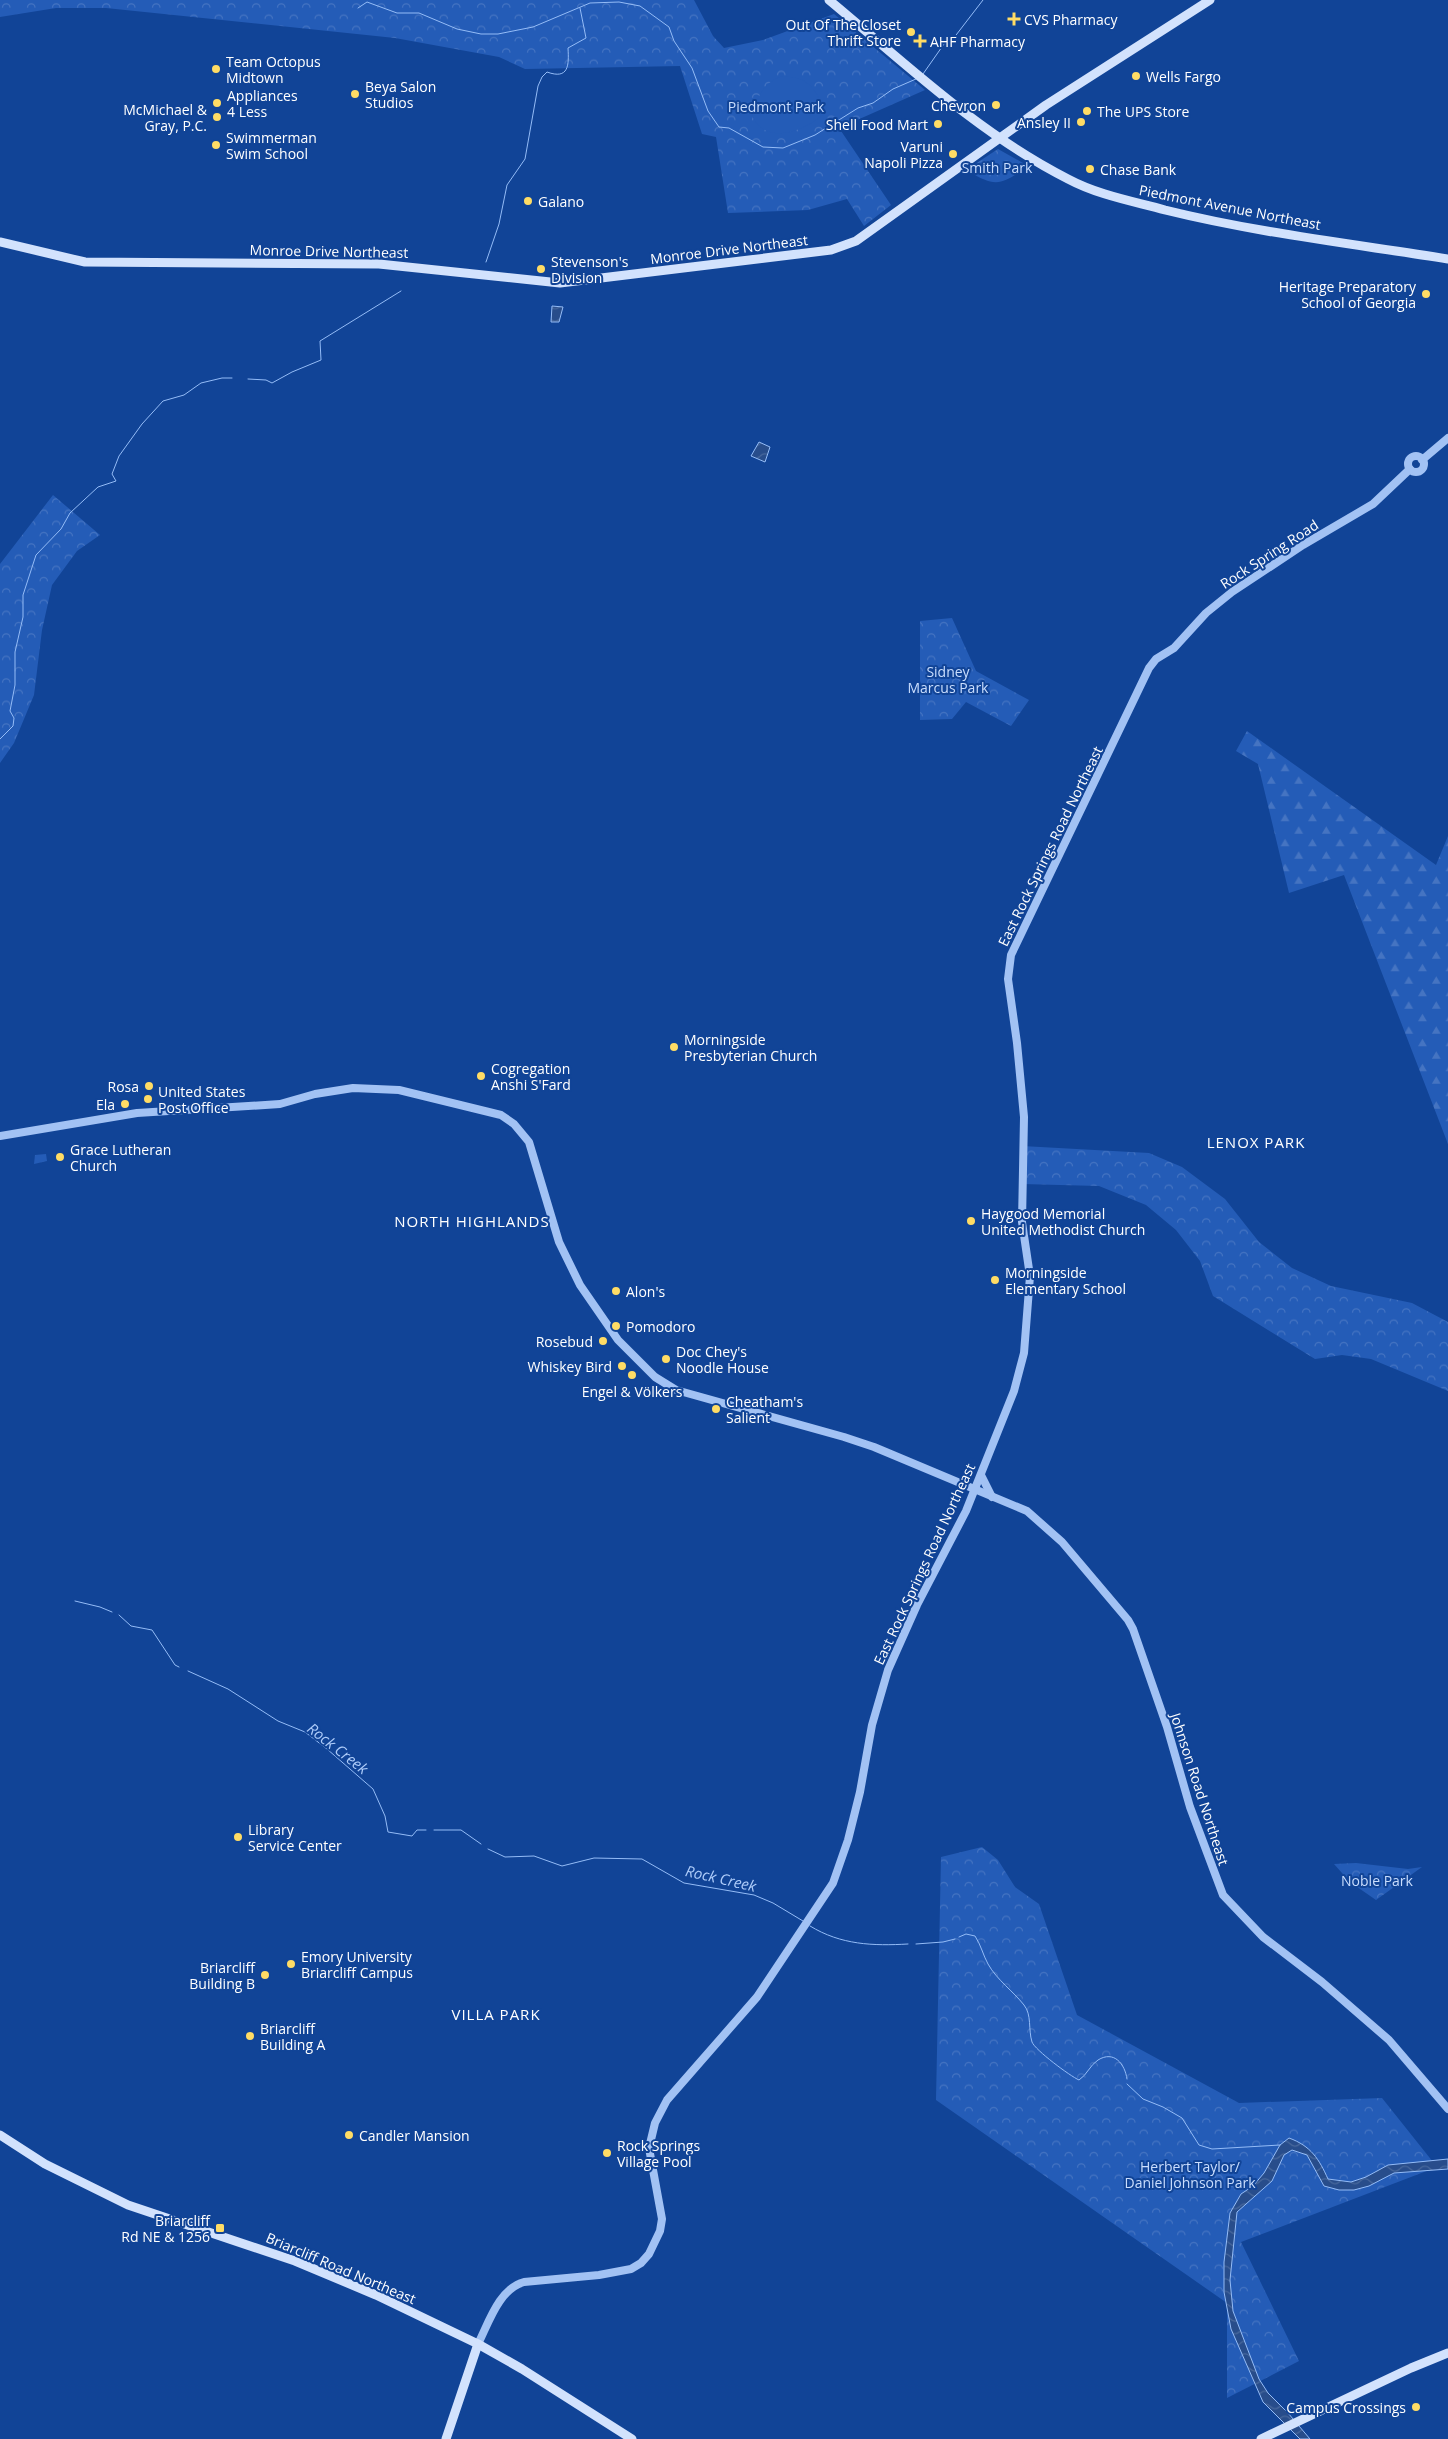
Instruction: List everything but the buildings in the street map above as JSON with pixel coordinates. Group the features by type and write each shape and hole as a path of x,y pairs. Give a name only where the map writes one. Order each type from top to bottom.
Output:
{"main road":[{"name":"Piedmont Avenue Northeast","path":"829,0 998,138 1068,179 1107,195 1238,225 1448,259"},
{"name":"Monroe Drive Northeast","path":"0,242 85,262 379,264 418,266 546,282 574,282 841,248 856,240 998,138 1210,0"},
{"name":"Briarcliff Road Northeast","path":"0,2135 45,2164 128,2205 295,2261 376,2295 478,2344 522,2369 632,2439"},
{"path":"446,2439 478,2344"},
{"path":"1261,2439 1411,2368 1448,2353"}],"street":[{"name":"Rock Spring Road","path":"1149,668 1156,658 1174,648 1178,641 1206,613 1232,592 1296,550 1373,504 1410,469 1408,464 1411,459 1417,457 1422,460 1448,438"},
{"name":"East Rock Springs Road Northeast","path":"478,2344 504,2295 512,2287 524,2282 600,2275 631,2268 641,2263 655,2245 662,2219 649,2148 655,2123 667,2100 757,1997 833,1883 848,1840 860,1792 872,1724 888,1670 917,1605 958,1530 1019,1374 1024,1352 1029,1308 1030,1276 1021,1206 1023,1097 1008,966 1025,922 1104,764 1149,668"},
{"name":"Johnson Road Northeast","path":"0,1136 137,1113 280,1104 324,1092 353,1088 399,1090 493,1112 514,1124 529,1142 559,1242 592,1305 618,1340 655,1377 676,1390 874,1447 1027,1511 1052,1532 1091,1574 1128,1620 1143,1655 1190,1808 1223,1895 1263,1937 1322,1982 1389,2040 1448,2109"},
{"path":"981,1475 992,1497"}],"green space":[{"name":"Piedmont Park","path":"0,0 694,0 713,36 724,48 763,40 834,14 925,90 839,128 891,205 864,226 847,199 808,210 728,213 716,137 702,134 680,66 525,69 499,57 395,38 106,8 56,8 0,17"},
{"path":"780,77 797,78 804,81 814,90 826,112 809,125 788,132 777,133 767,131 759,125 752,116 758,98 769,84"},
{"name":"Smith Park","path":"998,149 1023,163 1023,169 1009,179 997,182 985,180 970,172 969,168"},
{"path":"53,495 100,535 77,551 52,585 42,630 34,695 14,743 0,763 0,564"},
{"name":"Sidney Marcus Park","path":"952,618 976,671 1029,700 1011,726 966,702 952,719 920,720 920,621"},
{"path":"1247,731 1436,865 1448,836 1448,1144 1344,875 1289,893 1258,764 1236,751"},
{"path":"1022,1146 1149,1153 1182,1167 1225,1199 1259,1242 1292,1268 1331,1286 1412,1303 1448,1322 1448,1391 1371,1359 1342,1355 1315,1359 1213,1296 1200,1261 1176,1230 1146,1205 1099,1186 1022,1184"},
{"path":"46,1154 47,1161 34,1164 35,1155"},
{"name":"Herbert Taylor/ Daniel Johnson Park","path":"982,1847 998,1860 1015,1887 1039,1904 1077,2015 1239,2103 1382,2098 1437,2167 1241,2242 1299,2361 1227,2398 1227,2303 936,2100 941,1857"},
{"name":"Noble Park","path":"1356,1863 1408,1869 1422,1867 1376,1900 1350,1882 1334,1864"}],"water":[{"path":"552,306 563,307 559,322 551,322"},
{"path":"759,442 770,447 765,462 751,456"},
{"path":"1289,2138 1309,2149 1321,2165 1328,2179 1351,2182 1366,2177 1388,2165 1448,2159 1448,2169 1394,2173 1369,2186 1354,2190 1339,2190 1324,2186 1307,2155 1292,2150 1284,2155 1272,2181 1237,2212 1230,2280 1233,2311 1259,2379 1268,2393 1310,2439 1300,2439 1263,2402 1231,2329 1224,2292 1224,2262 1230,2213 1241,2194 1253,2186 1264,2173 1280,2145"}],"waterway":[{"path":"923,74 944,44 953,39 983,0"},
{"path":"358,8 367,2 397,13 419,13 457,29 481,34 498,34 533,27 590,3 619,2 640,6 669,27 674,41 692,68 708,111 719,127 729,128 763,147 783,148 815,135 858,108 873,103 893,89 916,79"},
{"path":"486,262 499,224 507,185 525,159 538,86 542,77 547,72 554,74 564,72 568,65 568,48 586,38 580,8"},
{"path":"248,379 266,380 272,383 321,360 320,341 401,291"},
{"path":"0,739 13,726 14,718 10,711 15,685 15,652 23,617 23,595 36,555 61,529 70,513 98,487 116,481 112,474 119,456 142,424 163,401 184,395 201,383 222,378 232,378"},
{"name":"Rock Creek","path":"75,1601 112,1612"},
{"name":"Rock Creek","path":"119,1615 131,1626 152,1630 175,1665 179,1667"},
{"name":"Rock Creek","path":"188,1671 228,1689 278,1721 305,1732 327,1749 373,1789 385,1816 388,1832 412,1836 417,1830 426,1830"},
{"name":"Rock Creek","path":"434,1830 461,1830 481,1844"},
{"name":"Rock Creek","path":"488,1849 505,1857 534,1856 562,1866 594,1858 642,1859 684,1883 754,1895 773,1903 803,1921"},
{"name":"Rock Creek","path":"810,1926 845,1941 882,1945 908,1944"},
{"name":"Rock Creek","path":"959,1937 966,1934 975,1936 992,1970 1024,2005 1029,2018 1032,2042 1046,2056 1079,2080 1098,2060 1104,2057 1114,2058 1124,2068 1127,2079"},
{"name":"Rock Creek","path":"916,1944 955,1939"},
{"name":"Rock Creek","path":"1127,2084 1143,2099 1163,2107 1182,2118 1199,2145 1212,2149 1280,2145"}],"place":[{"name":"CVS Pharmacy","path":"1014,19"},
{"name":"Out Of The Closet Thrift Store","path":"911,32"},
{"name":"AHF Pharmacy","path":"920,41"},
{"name":"Team Octopus Midtown","path":"216,69"},
{"name":"Wells Fargo","path":"1136,76"},
{"name":"Beya Salon Studios","path":"355,94"},
{"name":"Appliances 4 Less","path":"217,103"},
{"name":"Chevron","path":"996,105"},
{"name":"The UPS Store","path":"1087,111"},
{"name":"McMichael & Gray, P.C.","path":"217,117"},
{"name":"Ansley II","path":"1081,122"},
{"name":"Shell Food Mart","path":"938,124"},
{"name":"Swimmerman Swim School","path":"216,145"},
{"name":"Varuni Napoli Pizza","path":"953,154"},
{"name":"Chase Bank","path":"1090,169"},
{"name":"Galano","path":"528,201"},
{"name":"Stevenson's Division","path":"541,269"},
{"name":"Heritage Preparatory School of Georgia","path":"1426,294"},
{"name":"Morningside Presbyterian Church","path":"674,1047"},
{"name":"Cogregation Anshi S'Fard","path":"481,1076"},
{"name":"Rosa","path":"149,1086"},
{"name":"United States Post Office","path":"148,1099"},
{"name":"Ela","path":"125,1104"},
{"name":"Grace Lutheran Church","path":"60,1157"},
{"name":"Haygood Memorial United Methodist Church","path":"971,1221"},
{"name":"Morningside Elementary School","path":"995,1280"},
{"name":"Alon's","path":"616,1291"},
{"name":"Pomodoro","path":"616,1326"},
{"name":"Rosebud","path":"603,1341"},
{"name":"Doc Chey's Noodle House","path":"666,1359"},
{"name":"Whiskey Bird","path":"622,1366"},
{"name":"Engel & Völkers","path":"632,1375"},
{"name":"Cheatham's Salient","path":"716,1409"},
{"name":"Library Service Center","path":"238,1837"},
{"name":"Emory University Briarcliff Campus","path":"291,1964"},
{"name":"Briarcliff Building B","path":"265,1975"},
{"name":"Briarcliff Building A","path":"250,2036"},
{"name":"Candler Mansion","path":"349,2135"},
{"name":"Rock Springs Village Pool","path":"607,2153"},
{"name":"Briarcliff Rd NE & 1256","path":"220,2228"},
{"name":"Campus Crossings","path":"1416,2407"}],"district":[{"name":"LENOX PARK","path":"1256,1142"},
{"name":"NORTH HIGHLANDS","path":"472,1221"},
{"name":"VILLA PARK","path":"496,2014"}]}
